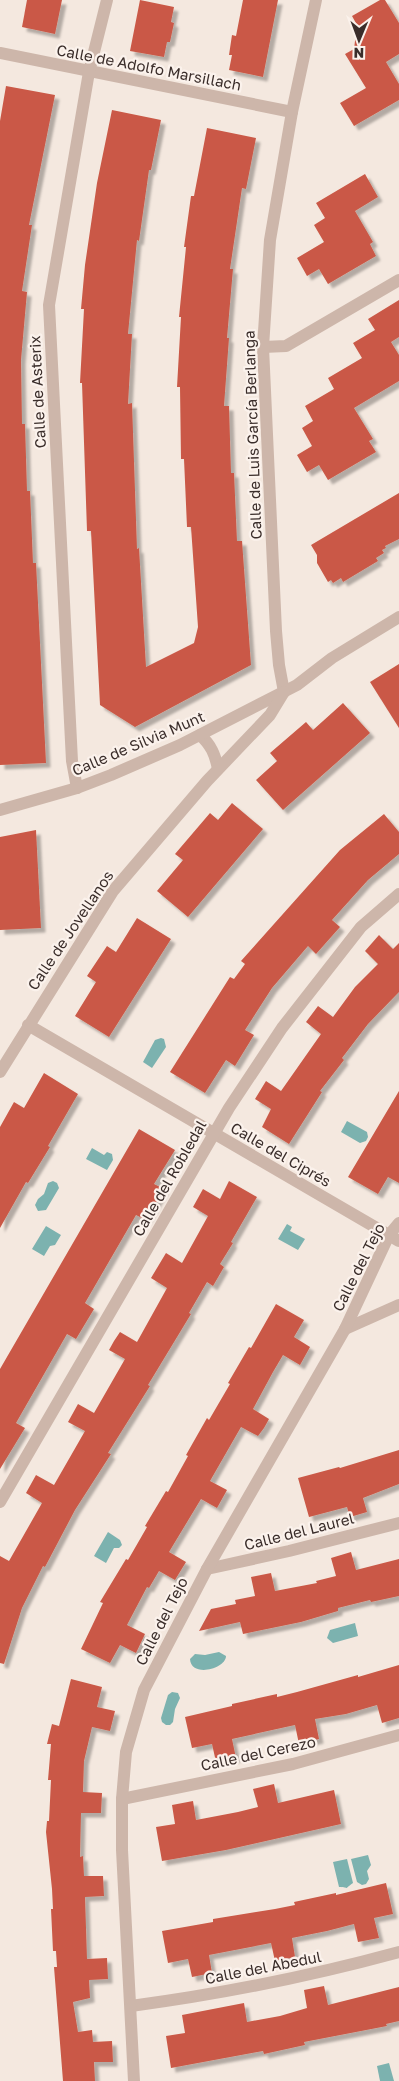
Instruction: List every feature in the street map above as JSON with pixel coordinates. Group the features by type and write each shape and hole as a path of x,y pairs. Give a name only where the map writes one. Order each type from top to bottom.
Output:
{"street":[{"name":"Calle de Asterix","path":"78,788 72,762 49,305 89,72 107,0"},
{"name":"Calle de Luis García Berlanga","path":"284,692 276,631 263,347 270,240 292,112 316,0"},
{"name":"Calle de Adolfo Marsillach","path":"0,53 292,112"},
{"path":"263,347 286,346 399,280"},
{"name":"Calle de Jovellanos","path":"0,1072 113,891 218,769 270,715 284,692 297,685 332,658 399,617"},
{"name":"Calle de Silvia Munt","path":"0,810 78,788 111,775 200,735 284,692"},
{"path":"200,735 210,744 218,769"},
{"name":"Calle del Robledal","path":"0,1502 214,1134 282,1028 361,927 399,894"},
{"name":"Calle del Ciprés","path":"28,1025 394,1238"},
{"name":"Calle del Tejo","path":"134,2081 122,1850 122,1799 126,1752 144,1690 207,1569 345,1329 394,1238 399,1223"},
{"path":"345,1329 399,1305"},
{"name":"Calle del Laurel","path":"207,1569 289,1551 399,1522"},
{"name":"Calle del Cerezo","path":"122,1799 293,1764 399,1736"},
{"name":"Calle del Abedul","path":"131,2006 163,2002 330,1971 399,1952"}],"water":[{"path":"164,1039 166,1047 152,1068 143,1062 155,1040"},
{"path":"347,1121 367,1132 368,1137 366,1141 360,1143 341,1132"},
{"path":"92,1148 104,1155 107,1152 112,1154 113,1160 107,1170 86,1159"},
{"path":"53,1181 57,1183 59,1188 46,1210 38,1211 35,1205 38,1199 44,1194 48,1183"},
{"path":"287,1224 292,1227 290,1231 305,1239 298,1250 278,1239"},
{"path":"46,1226 61,1235 55,1245 50,1246 44,1256 32,1249"},
{"path":"108,1532 120,1540 122,1545 119,1548 114,1548 106,1563 94,1556"},
{"path":"355,1623 358,1636 333,1643 327,1638 330,1630"},
{"path":"219,1652 226,1656 221,1665 215,1668 202,1670 192,1665 190,1659 195,1654 205,1655"},
{"path":"172,1692 178,1693 180,1698 175,1709 173,1722 170,1725 166,1725 162,1722 161,1718 168,1695"},
{"path":"368,1855 371,1865 367,1871 369,1879 366,1884 362,1885 357,1882 351,1859"},
{"path":"347,1859 353,1883 346,1888 339,1887 333,1862"},
{"path":"389,2063 394,2081 380,2081 377,2066"}],"building":[{"path":"27,0 62,0 55,34 22,27"},
{"path":"140,0 174,7 171,22 174,23 170,42 167,42 164,57 130,51"},
{"path":"243,0 278,0 263,77 229,70 232,55 229,55 232,35 236,36"},
{"path":"380,0 385,0 399,23 399,54 386,62 399,84 399,100 354,126 340,103 366,88 345,54 354,49 357,25 352,16"},
{"path":"6,86 55,95 29,225 32,225 22,291 27,292 21,360 22,424 25,424 27,491 30,491 33,563 36,563 46,763 0,765 0,121"},
{"path":"112,110 161,120 151,170 149,170 139,241 137,240 128,334 132,334 128,404 132,403 137,549 139,548 146,667 194,643 198,627 191,527 187,527 184,459 181,459 180,387 177,387 181,317 179,317 186,247 184,247 191,196 194,196 207,128 256,138 246,189 242,188 230,269 233,269 224,406 229,406 231,473 234,473 237,541 242,541 251,665 135,727 100,705 91,531 87,531 82,383 80,383 84,309 81,309 85,265 97,183"},
{"path":"365,174 378,197 355,211 373,242 370,244 376,256 328,284 319,269 307,276 297,258 324,242 314,225 325,218 316,203"},
{"path":"399,300 399,337 391,342 399,355 399,381 354,408 373,439 369,441 376,452 328,480 319,465 307,472 297,455 312,446 302,428 313,421 305,406 334,389 328,378 362,358 353,343 375,330 368,319"},
{"path":"399,493 399,539 385,546 386,548 382,550 384,553 376,558 378,561 343,582 341,578 333,583 331,580 328,582 317,563 317,555 311,545"},
{"path":"399,664 399,728 370,682"},
{"path":"343,703 370,733 283,810 256,780 277,761 270,753 306,722 313,730"},
{"path":"232,803 263,829 188,917 157,891 183,860 175,854 210,813 218,820"},
{"path":"384,814 399,832 399,854 368,880 332,920 340,927 316,954 308,946 272,988 245,1030 254,1035 235,1066 226,1060 205,1093 170,1072 230,977 234,979 245,964 241,961 340,850"},
{"path":"36,830 41,928 0,930 0,837"},
{"path":"137,918 171,939 109,1037 75,1016 96,982 87,976 107,946 116,952"},
{"path":"379,935 393,949 399,943 399,992 368,1024 342,1058 344,1060 320,1091 322,1092 289,1144 262,1127 271,1109 255,1099 266,1081 281,1091 321,1034 306,1022 318,1006 333,1017 355,987 378,964 365,951"},
{"path":"44,1073 78,1094 48,1146 50,1147 28,1183 26,1182 0,1228 0,1127 14,1102 24,1108"},
{"path":"399,1091 399,1183 388,1177 378,1194 348,1177"},
{"path":"139,1129 175,1150 154,1184 164,1189 146,1220 136,1215 85,1303 94,1309 76,1339 67,1334 16,1423 25,1428 0,1469 0,1369"},
{"path":"229,1181 257,1197 220,1264 224,1267 213,1286 207,1282 189,1313 191,1314 148,1385 150,1386 108,1453 111,1454 75,1510 45,1567 43,1566 22,1608 4,1664 0,1663 0,1556 9,1561 42,1503 26,1493 36,1475 54,1485 85,1431 68,1422 78,1404 94,1413 125,1359 109,1350 114,1341 120,1332 137,1342 167,1288 151,1278 166,1253 182,1263 208,1216 193,1207 203,1189 220,1199"},
{"path":"276,1304 304,1320 294,1337 310,1347 300,1365 283,1355 253,1409 269,1419 264,1428 258,1436 241,1427 210,1481 227,1490 217,1508 201,1499 169,1552 186,1562 175,1580 159,1571 149,1588 147,1587 127,1625 145,1634 136,1653 120,1645 110,1663 81,1649 103,1603 100,1602 126,1559 128,1560 147,1527 145,1526 166,1491 168,1492 207,1418 209,1420 230,1384 228,1383"},
{"path":"399,1450 399,1484 363,1498 367,1512 350,1517 347,1507 309,1517 298,1478 340,1468"},
{"path":"351,1552 356,1570 399,1559 399,1596 371,1602 370,1600 338,1608 338,1611 301,1622 243,1634 240,1622 199,1631 211,1609 236,1604 235,1600 255,1596 251,1577 271,1573 275,1591 317,1583 316,1581 336,1576 331,1558"},
{"path":"399,1665 399,1718 382,1723 377,1705 346,1714 315,1719 319,1739 299,1744 295,1725 232,1739 236,1758 216,1762 212,1744 192,1748 185,1717 277,1694 277,1697"},
{"path":"71,1679 102,1687 97,1707 115,1711 110,1731 92,1727 84,1761 83,1792 102,1793 101,1813 81,1813 80,1857 83,1856 84,1876 103,1876 104,1896 85,1897 87,1959 107,1958 108,1979 89,1980 90,1998 73,2002 78,2032 92,2030 93,2042 112,2041 113,2062 94,2062 95,2081 63,2081 54,1967 57,1967 56,1951 53,1951 52,1889 46,1832 47,1821 49,1821 51,1780 48,1780 51,1744 47,1744 52,1724 59,1726"},
{"path":"274,1784 278,1803 334,1790 341,1824 226,1850 162,1861 156,1827 175,1824 172,1805 193,1801 196,1820 238,1812 258,1807 253,1789"},
{"path":"386,1883 393,1914 374,1918 379,1938 358,1942 354,1924 292,1938 295,1957 275,1961 271,1943 209,1955 212,1973 192,1977 188,1959 168,1963 162,1931 213,1922 213,1919 295,1905 294,1902 336,1893 336,1895"},
{"path":"324,1986 328,2005 399,1987 399,2021 386,2024 387,2026 304,2042 305,2045 264,2054 263,2051 171,2068 166,2036 185,2033 182,2015 244,2003 247,2022 280,2016 307,2008 304,1990"}]}
